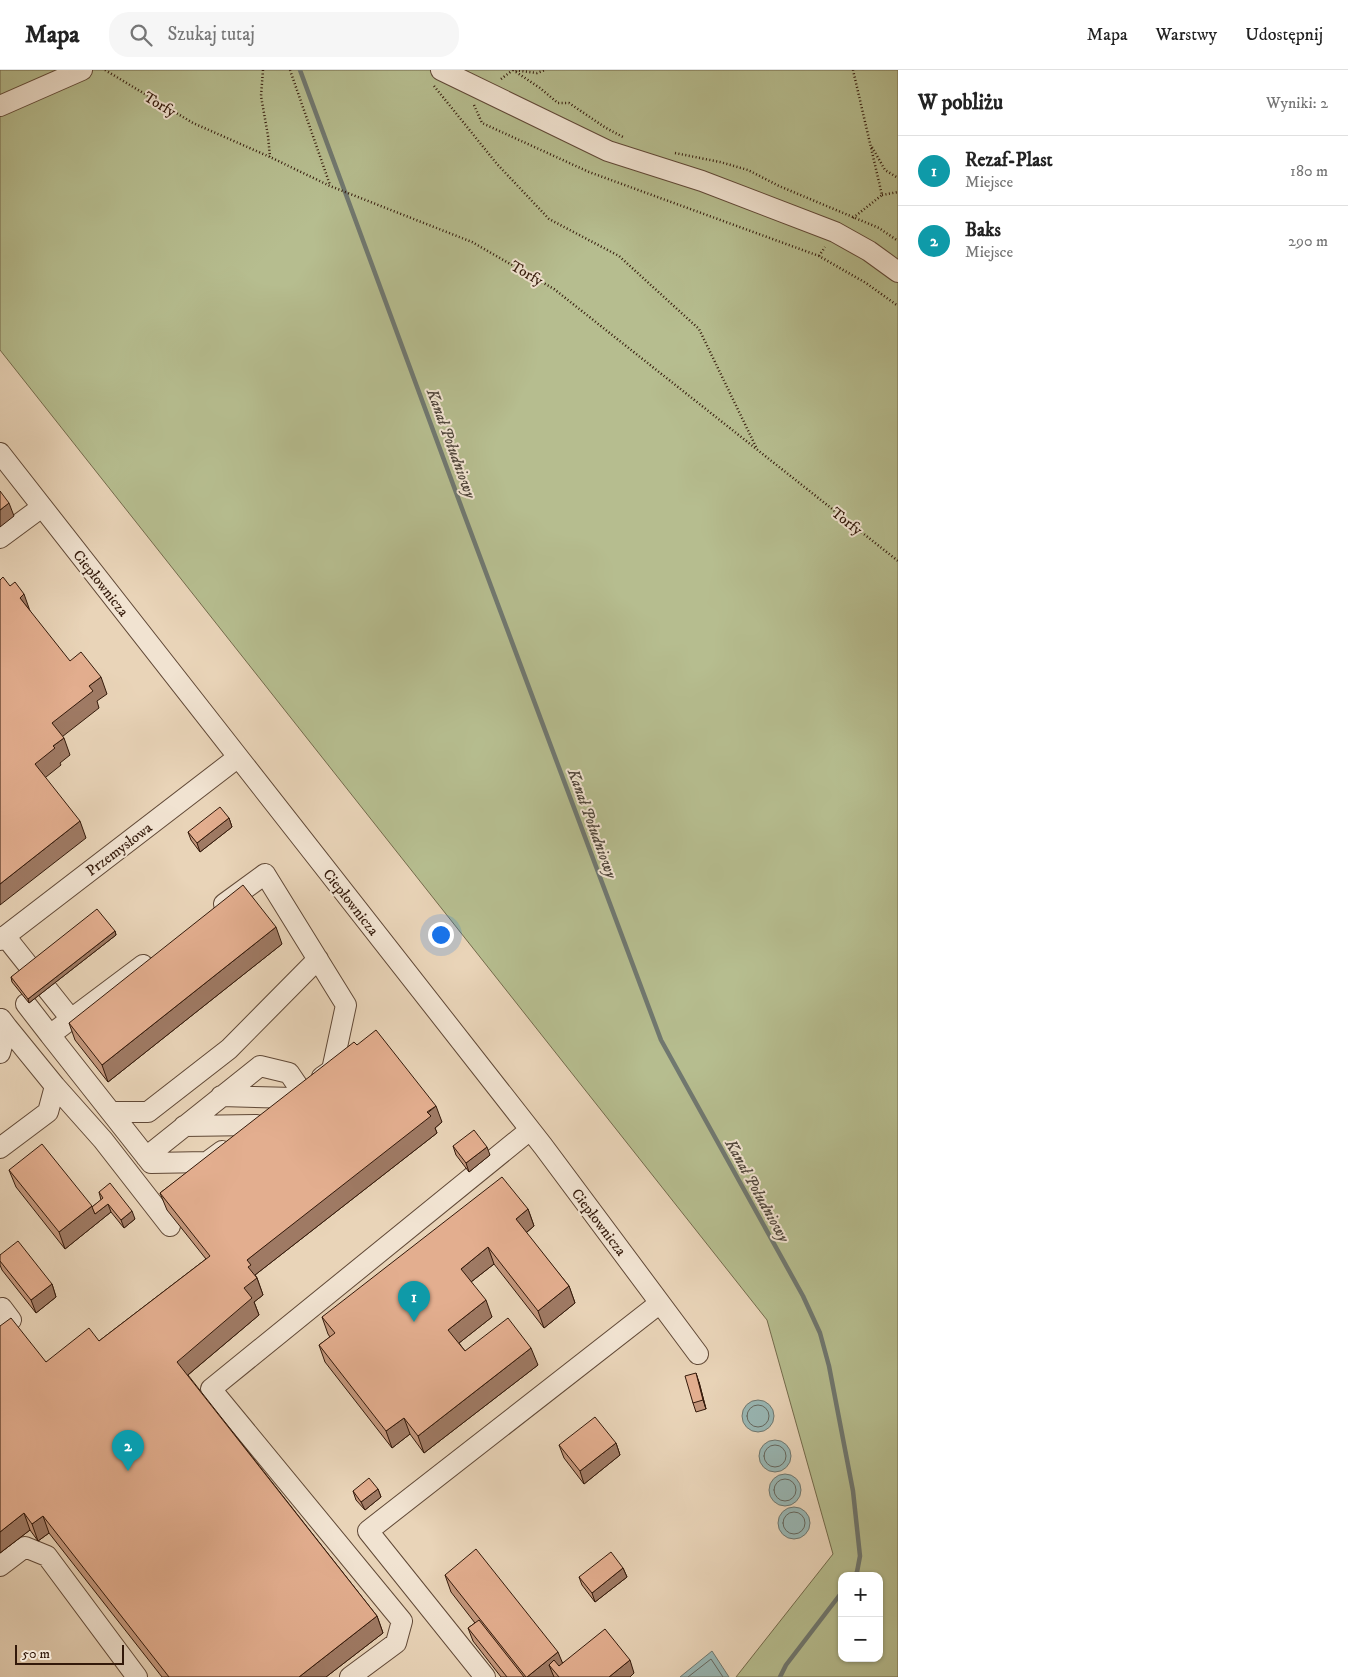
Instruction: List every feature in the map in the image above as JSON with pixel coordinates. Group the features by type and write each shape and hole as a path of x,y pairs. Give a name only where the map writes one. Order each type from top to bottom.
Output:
{"street":[{"path":"0,106 82,70"},
{"path":"437,77 462,82 608,151 702,181 835,232 869,251 898,272"},
{"name":"Ciepłownicza","path":"0,453 530,1130 698,1354"},
{"path":"0,538 42,507"},
{"name":"Przemysłowa","path":"3,938 238,758"},
{"path":"26,1004 151,1163 207,1162 332,1070 346,1005 265,874 211,914"},
{"path":"3,938 71,1019"},
{"path":"50,1035 156,955"},
{"path":"111,1112 148,1112 229,1049 318,959"},
{"path":"0,1053 4,1023"},
{"path":"4,1023 55,1086 103,1140 170,1226"},
{"path":"146,1157 260,1066 288,1073 298,1095"},
{"path":"0,1148 48,1112 55,1086"},
{"path":"222,1096 298,1095"},
{"path":"184,1126 257,1125"},
{"path":"350,1677 396,1643 402,1621 211,1389 530,1130"},
{"path":"485,1677 368,1531 660,1303"},
{"path":"0,1329 11,1320 2,1308"},
{"path":"0,1566 25,1547 47,1556 137,1677"}],"path":[{"name":"Torfy","path":"105,70 192,123 330,186 472,242 554,289 898,561"},
{"path":"262,70 261,96 270,157"},
{"path":"290,70 330,186"},
{"path":"513,70 558,103 570,103 606,128 626,138"},
{"path":"500,80 513,70 537,73 545,70"},
{"path":"853,70 882,195"},
{"path":"437,77 497,164 549,219 619,256 699,329 758,450"},
{"path":"462,82 482,123 589,172 819,256 866,283 898,306"},
{"path":"870,143 885,170 898,178"},
{"path":"669,152 720,162 748,170 779,186 879,228 898,241"},
{"path":"835,232 882,195 898,192"}],"green space":[{"path":"0,70 898,70 898,1677 736,1677 833,1554 767,1320 0,350"}],"water":[{"path":"758,1400 770,1404 774,1416 770,1428 758,1432 746,1428 742,1416 746,1404"},
{"path":"775,1440 787,1444 791,1456 787,1468 775,1472 763,1468 759,1456 763,1444"},
{"path":"785,1474 796,1479 801,1490 796,1501 785,1506 774,1501 769,1490 774,1479"},
{"path":"794,1507 806,1511 810,1523 806,1535 794,1539 782,1535 778,1523 782,1511"},
{"path":"712,1651 729,1677 680,1677"}],"building":[{"path":"0,491 9,503 0,510"},
{"path":"3,577 10,586 15,582 24,594 20,598 70,661 81,652 101,677 89,686 93,691 52,723 64,738 35,764 80,821 0,884 0,580"},
{"path":"220,807 229,818 197,843 188,832"},
{"path":"243,885 276,927 102,1065 69,1023"},
{"path":"97,909 115,931 28,999 11,977"},
{"path":"376,1030 436,1106 427,1112 431,1116 247,1260 251,1265 248,1267 257,1278 244,1288 252,1298 177,1362 377,1616 299,1677 169,1677 43,1516 32,1524 24,1513 0,1532 0,1326 11,1318 46,1362 89,1328 99,1341 210,1256 160,1193 354,1042 357,1045"},
{"path":"474,1130 487,1147 466,1163 453,1146"},
{"path":"42,1144 92,1206 59,1232 9,1170"},
{"path":"502,1177 528,1209 516,1219 569,1286 538,1311 488,1247 461,1269 486,1300 448,1330 465,1351 508,1318 531,1348 418,1436 404,1418 386,1431 319,1345 335,1333 322,1317"},
{"path":"110,1183 132,1211 121,1220 108,1204 95,1214 92,1207 103,1198 99,1192"},
{"path":"18,1241 52,1284 31,1300 0,1261 0,1255"},
{"path":"696,1373 703,1400 693,1403 685,1376"},
{"path":"595,1417 616,1443 580,1471 559,1445"},
{"path":"369,1478 378,1489 361,1502 353,1491"},
{"path":"476,1549 558,1652 527,1677 445,1575"},
{"path":"611,1552 623,1568 592,1593 579,1577"},
{"path":"479,1620 524,1677 507,1677 468,1628"},
{"path":"605,1629 630,1660 609,1677 559,1677 549,1665 554,1660 559,1666"}],"waterway":[{"name":"Kanał Południowy","path":"300,70 661,1040 803,1296 820,1333 829,1366 853,1491 860,1556 857,1572"},
{"name":"Kanał Południowy","path":"780,1677 786,1665 838,1597"}],"place":[{"name":"Rezaf-Plast","path":"414,1322"},
{"name":"Baks","path":"128,1471"}]}
